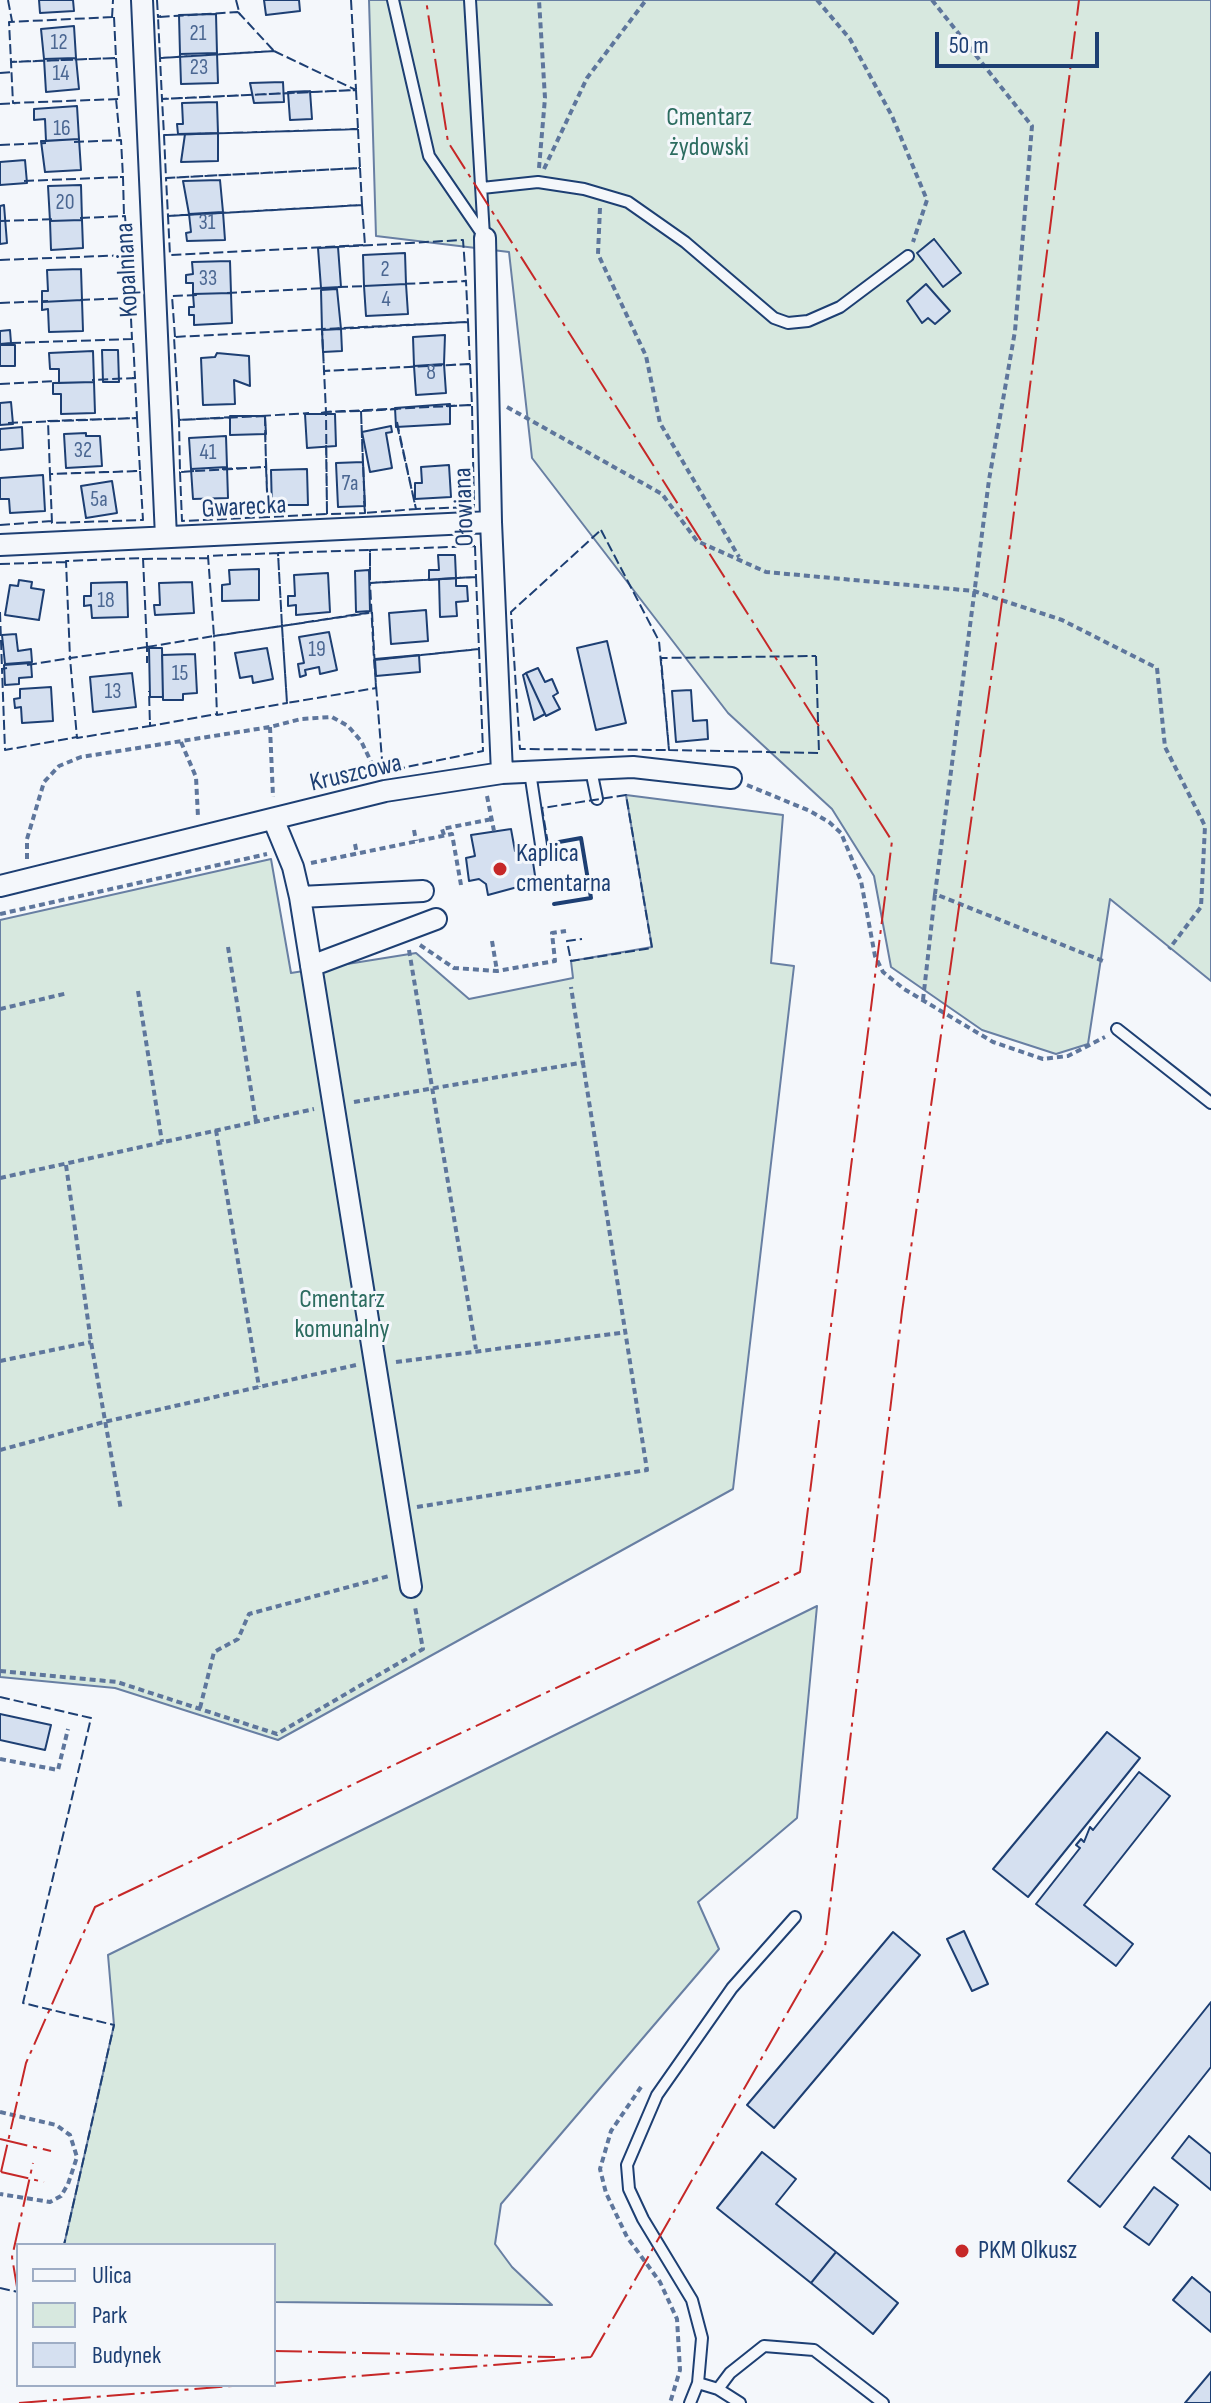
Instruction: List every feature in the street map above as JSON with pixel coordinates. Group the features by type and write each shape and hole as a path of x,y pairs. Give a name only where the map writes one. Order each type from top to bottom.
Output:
{"street":[{"name":"Kopalniana","path":"142,0 166,537"},
{"name":"Ołowiana","path":"485,238 491,522 502,773"},
{"name":"Gwarecka","path":"0,545 491,522"},
{"name":"Kruszcowa","path":"0,886 274,821 385,791 502,773 680,770 731,778"},
{"path":"274,821 290,859 300,897 409,1579"},
{"path":"300,897 423,891"},
{"path":"311,966 406,933 436,919"}],"lane":[{"path":"393,0 429,156 485,238"},
{"path":"470,0 485,238"},
{"path":"482,188 538,182 628,202 685,242 774,318 788,323 808,321 840,307 908,256"},
{"path":"591,770 597,799"},
{"path":"530,772 541,845"},
{"path":"1117,1029 1211,1103"},
{"path":"690,2403 698,2383 702,2338 692,2300 643,2219 629,2189 627,2165 657,2095 732,1988 795,1917"},
{"path":"718,2389 730,2373 764,2346 814,2350 883,2403"},
{"path":"698,2383 718,2389 740,2403"}],"path":[{"path":"538,182 545,98 539,0"},
{"path":"538,182 587,78 646,0"},
{"path":"817,0 850,39 892,116 927,200 908,256"},
{"path":"923,1000 974,591 1015,331 1032,126 932,0"},
{"path":"601,194 598,254 646,356 660,423 741,560"},
{"path":"488,396 662,494 697,541 766,572 974,591 1062,620 1157,668 1165,747 1205,826 1201,907 1169,949"},
{"path":"26,880 27,839 44,782 59,766 81,757 270,727 301,719 332,717 348,726 361,741 385,791"},
{"path":"270,727 274,821"},
{"path":"181,742 196,777 199,839"},
{"path":"731,778 784,803 810,811 841,833 861,881 875,956 883,972 923,1000 993,1042 1043,1059 1068,1056 1117,1029"},
{"path":"489,804 494,831"},
{"path":"444,835 442,829 492,819"},
{"path":"414,830 416,841"},
{"path":"0,914 290,859 357,854 452,834 461,885"},
{"path":"355,844 357,854"},
{"path":"935,894 1103,961"},
{"path":"406,933 443,963 467,970 497,971 555,961 552,933 566,931"},
{"path":"406,933 476,1349"},
{"path":"492,941 497,971"},
{"path":"228,947 256,1121"},
{"path":"398,1510 647,1470 571,987"},
{"path":"138,991 162,1142"},
{"path":"0,1009 68,993"},
{"path":"0,1178 256,1121 585,1062"},
{"path":"216,1130 259,1387"},
{"path":"66,1164 91,1342 121,1510"},
{"path":"0,1450 104,1422 364,1363 375,1365 476,1349 627,1332"},
{"path":"0,1361 91,1342"},
{"path":"0,1671 117,1682 277,1734 423,1649 409,1579 249,1614 238,1639 214,1652 200,1708"},
{"path":"0,1759 58,1770 68,1729"},
{"path":"0,2112 56,2125 70,2135 77,2157 61,2196 50,2202 0,2194"}],"green space":[{"name":"Cmentarz żydowski","path":"369,0 1211,0 1211,981 1110,899 1088,1044 1056,1054 982,1030 891,967 874,876 832,809 728,713 532,458 509,252 376,236"},
{"name":"Cmentarz komunalny","path":"626,795 783,815 771,963 794,966 733,1489 278,1740 115,1688 0,1677 0,920 271,859 291,973 416,953 469,999 573,978 571,961 652,947"},
{"path":"817,1606 797,1818 698,1902 719,1949 501,2204 495,2244 512,2267 552,2305 276,2302 276,2243 64,2243 114,2025 108,1955"}],"building":[{"path":"39,0 73,0 74,11 40,13"},
{"path":"264,0 299,0 300,11 266,15"},
{"path":"216,14 217,53 180,54 179,15"},
{"path":"74,26 76,58 44,59 41,29"},
{"path":"217,53 218,83 181,84 180,54"},
{"path":"76,58 79,89 46,92 44,59"},
{"path":"283,82 284,102 254,103 250,83"},
{"path":"310,91 312,119 290,120 288,92"},
{"path":"217,102 218,133 178,134 177,124 183,124 182,103"},
{"path":"77,106 79,139 46,141 45,119 34,120 34,109"},
{"path":"218,133 218,161 181,162 185,134"},
{"path":"79,139 81,170 45,172 41,141"},
{"path":"25,160 27,183 0,185 0,162"},
{"path":"220,180 223,212 189,214 183,181"},
{"path":"81,185 82,220 50,221 48,186"},
{"path":"4,205 7,243 0,244 0,206"},
{"path":"223,212 225,240 187,241 186,233 191,232 189,214"},
{"path":"82,220 83,248 51,250 50,221"},
{"path":"934,239 961,273 943,287 917,253"},
{"path":"338,247 341,287 321,288 318,248"},
{"path":"405,253 406,284 364,286 363,255"},
{"path":"230,261 231,293 193,294 193,283 186,283 186,275 193,274 192,262"},
{"path":"81,269 82,300 42,302 42,291 48,291 47,270"},
{"path":"406,284 408,314 366,316 364,286"},
{"path":"926,284 950,311 935,324 928,318 922,323 907,301"},
{"path":"337,289 341,329 322,330 321,290"},
{"path":"231,293 232,323 194,325 194,315 189,315 189,307 194,307 193,294"},
{"path":"82,300 83,331 49,332 48,309 42,310 42,302"},
{"path":"341,329 342,351 323,352 322,330"},
{"path":"10,330 11,343 0,344 0,331"},
{"path":"445,335 444,364 414,366 413,337"},
{"path":"0,345 15,345 15,366 0,366"},
{"path":"102,350 118,350 119,382 103,382"},
{"path":"93,351 94,382 59,383 59,369 50,369 49,353"},
{"path":"217,353 249,356 250,386 234,380 235,404 203,405 201,358 215,357"},
{"path":"444,364 446,393 416,395 414,366"},
{"path":"94,382 95,413 61,414 61,394 53,394 53,383"},
{"path":"11,402 13,424 0,425 0,403"},
{"path":"450,404 450,424 396,427 395,408"},
{"path":"305,414 335,414 336,446 307,448"},
{"path":"230,416 265,416 266,434 230,435"},
{"path":"391,426 392,432 386,433 392,468 370,472 362,432"},
{"path":"22,427 23,448 0,450 0,429"},
{"path":"86,433 86,436 100,436 102,466 66,468 64,434"},
{"path":"226,436 227,467 191,469 189,438"},
{"path":"363,462 365,506 338,507 336,463"},
{"path":"449,465 451,497 415,499 415,483 422,483 421,467"},
{"path":"227,467 228,498 193,499 191,469"},
{"path":"307,469 308,505 282,505 282,511 272,511 271,470"},
{"path":"43,475 45,511 10,513 9,499 0,499 0,478"},
{"path":"112,481 117,513 86,518 81,486"},
{"path":"438,555 455,555 456,578 429,580 429,570 439,570"},
{"path":"259,569 259,600 222,601 222,585 230,584 229,570"},
{"path":"369,570 370,611 356,612 355,571"},
{"path":"328,573 330,612 296,615 296,605 288,606 288,596 295,596 294,575"},
{"path":"456,578 456,586 467,586 468,601 456,602 457,616 440,617 439,579"},
{"path":"19,580 32,582 31,588 44,590 39,620 5,615 10,585 18,586"},
{"path":"127,582 128,617 92,618 91,605 84,606 84,596 91,596 91,583"},
{"path":"192,582 194,613 155,615 154,605 160,605 159,583"},
{"path":"426,610 428,641 391,644 389,613"},
{"path":"329,632 337,670 320,674 319,667 305,670 306,675 300,677 298,664 304,663 299,637"},
{"path":"16,634 18,651 31,649 32,662 5,664 2,635"},
{"path":"607,641 626,723 596,730 577,648"},
{"path":"149,648 162,648 163,697 150,697"},
{"path":"267,648 273,679 253,683 252,676 240,678 235,653"},
{"path":"195,654 197,693 183,694 183,700 163,700 162,655"},
{"path":"419,655 420,672 376,676 375,659"},
{"path":"31,663 32,677 19,678 19,684 5,685 4,665"},
{"path":"538,668 545,682 552,679 558,693 553,696 560,709 546,716 526,673"},
{"path":"132,673 136,707 93,712 90,677"},
{"path":"526,673 545,714 534,720 523,675"},
{"path":"51,687 53,721 22,723 21,707 15,708 14,699 20,698 20,689"},
{"path":"691,690 693,721 707,720 708,739 676,742 672,691"},
{"name":"Kaplica cmentarna","path":"511,829 515,851 531,849 536,882 488,895 486,884 479,879 469,881 466,858 475,856 471,835"},
{"path":"0,1714 51,1725 45,1750 0,1740"},
{"path":"1107,1732 1140,1758 1028,1897 993,1869"},
{"path":"1139,1772 1170,1796 1084,1905 1133,1944 1116,1966 1036,1904 1080,1848 1076,1845 1081,1839 1084,1842 1090,1827 1093,1830"},
{"path":"964,1931 988,1984 972,1991 947,1939"},
{"path":"893,1932 920,1955 774,2128 747,2105"},
{"path":"1211,2002 1211,2067 1100,2207 1068,2181"},
{"path":"1189,2136 1211,2154 1211,2190 1172,2158"},
{"path":"762,2152 796,2179 776,2204 836,2252 811,2283 717,2208"},
{"path":"1154,2187 1178,2205 1149,2245 1124,2227"},
{"path":"836,2252 898,2303 873,2334 811,2283"},
{"path":"1192,2277 1211,2293 1211,2332 1173,2300"},
{"path":"1211,2372 1211,2403 1185,2403"}],"fence":[{"path":"8,0 12,21"},
{"path":"112,18 113,0"},
{"path":"157,0 158,17 161,16"},
{"path":"236,0 240,15"},
{"path":"351,0 356,89"},
{"path":"238,12 274,51 160,58 158,17 238,12"},
{"path":"114,17 116,58 11,62 9,22 114,17"},
{"path":"274,51 356,90 162,99 160,58 274,51"},
{"path":"116,58 119,99 13,103 11,62 116,58"},
{"path":"0,73 12,72"},
{"path":"356,90 358,129 164,135 162,99 356,90"},
{"path":"116,99 120,140"},
{"path":"0,104 17,103"},
{"path":"358,129 360,168 166,178 164,135 358,129"},
{"path":"74,142 121,140 123,177 120,177"},
{"path":"0,145 46,143"},
{"path":"360,168 362,205 168,216 166,178 360,168"},
{"path":"24,181 123,177 124,216"},
{"path":"362,205 365,245 170,255 168,216 362,205"},
{"path":"80,218 125,216 128,255 124,255"},
{"path":"0,221 56,219"},
{"path":"335,247 463,240 466,281 463,281"},
{"path":"0,260 128,255 128,298"},
{"path":"336,329 468,322 466,281 402,284"},
{"path":"338,287 366,286"},
{"path":"227,293 327,288"},
{"path":"175,337 172,296 199,295"},
{"path":"80,300 130,298 132,339"},
{"path":"0,303 48,301"},
{"path":"468,322 470,364 324,371 322,329 468,322"},
{"path":"234,417 179,420 174,337 324,329"},
{"path":"11,343 133,339 135,378 132,378"},
{"path":"321,413 326,412 323,349"},
{"path":"470,364 472,405 326,412 324,371 470,364"},
{"path":"8,423 137,418 135,378 92,380"},
{"path":"0,384 56,381"},
{"path":"397,422 416,509 474,507 472,405 446,406"},
{"path":"363,466 361,411 398,409"},
{"path":"361,411 365,513 327,514 326,412 361,411"},
{"path":"261,416 309,413"},
{"path":"265,416 266,467 180,472 179,420 265,416"},
{"path":"137,418 140,471 50,474 48,421 137,418"},
{"path":"364,501 365,513 416,509 397,425"},
{"path":"194,471 180,472 182,521 268,517 265,432"},
{"path":"266,467 268,517 327,514 326,443"},
{"path":"222,469 266,467"},
{"path":"140,471 143,520 52,523 50,474 140,471"},
{"path":"0,525 52,521"},
{"path":"601,530 659,641 669,750 520,749 511,612 601,530"},
{"path":"475,546 476,577 370,583 370,550 475,546"},
{"path":"282,626 278,553 370,550 370,575"},
{"path":"282,626 214,636 208,556 278,553 282,626 287,703 217,715 214,636 282,626 369,613"},
{"path":"147,647 70,658 66,561 143,558 147,647 147,663"},
{"path":"143,559 208,558"},
{"path":"0,564 66,562"},
{"path":"476,577 479,649 374,660 370,583 476,577"},
{"path":"0,612 2,669"},
{"path":"372,612 376,688 287,703 282,626 372,612"},
{"path":"147,647 214,636"},
{"path":"147,647 214,636"},
{"path":"147,647 70,658 77,738 150,726 149,691"},
{"path":"479,649 483,751 383,772 374,660 479,649"},
{"path":"816,656 819,753 669,750 661,658 816,656"},
{"path":"27,665 70,658"},
{"path":"7,668 2,669 5,750 77,737"},
{"path":"150,722 150,726 217,714"},
{"path":"548,844 542,808 626,795 652,948 571,961 567,941 582,939"},
{"path":"0,1697 91,1718 23,2003 114,2025 64,2243"},
{"path":"0,2288 16,2292"}],"wall":[{"path":"548,844 581,838 591,898 554,904"}],"power":[{"path":"1,2172 26,2063 95,1907 800,1572 892,841 448,142 426,0"},
{"path":"591,2357 825,1947 902,1312 1009,551 1079,0"},
{"path":"0,2139 51,2151"},
{"path":"16,2281 12,2257 33,2163"},
{"path":"1,2172 44,2182"},
{"path":"276,2351 555,2357"},
{"path":"276,2383 591,2357"},
{"path":"19,2403 220,2387"}],"place":[{"name":"Kaplica cmentarna","path":"500,869"},
{"name":"PKM Olkusz","path":"962,2251"}]}
